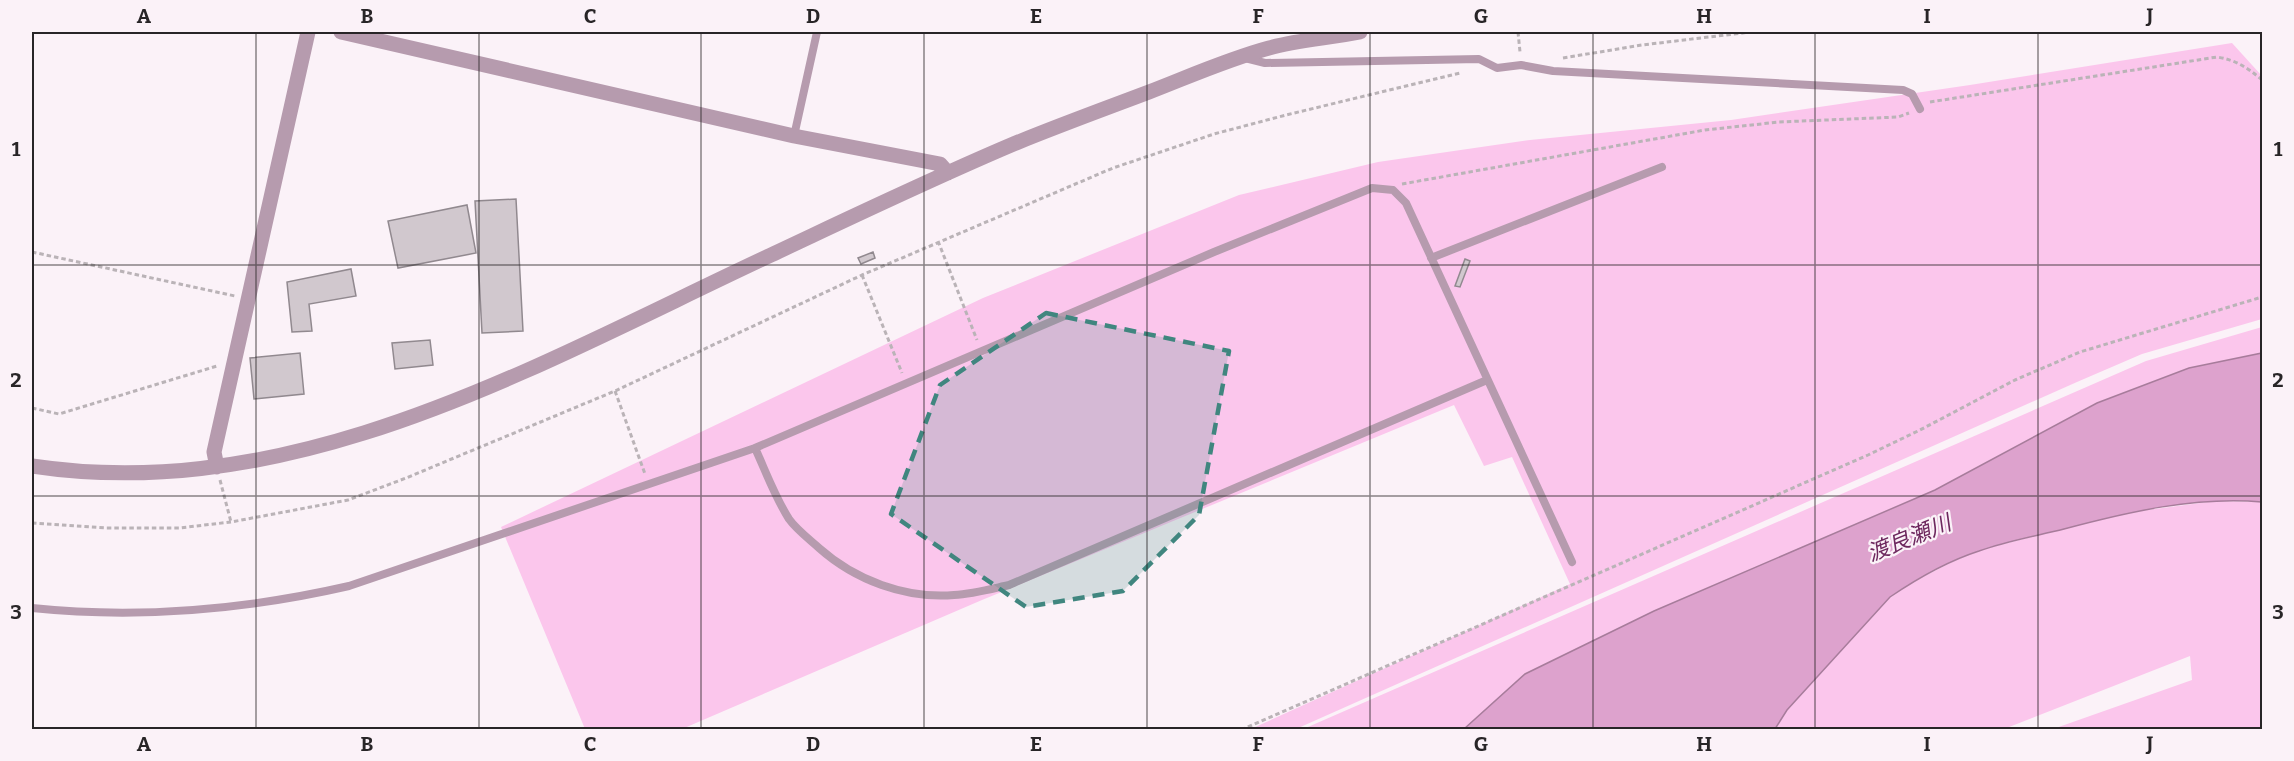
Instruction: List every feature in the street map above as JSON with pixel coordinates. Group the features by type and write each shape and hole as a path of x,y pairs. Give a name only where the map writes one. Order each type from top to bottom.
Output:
{"street":[{"path":"217,467 214,452 308,32"},
{"path":"341,32 794,136 940,164 948,173"},
{"path":"32,466 129,473 217,467 322,447 481,391 1019,141 1271,47 1341,33 1360,32"}],"lane":[{"path":"794,136 817,32"},
{"path":"1242,57 1265,63 1479,59 1497,68 1521,65 1553,71 1903,90 1912,94 1920,109"},
{"path":"1431,258 1662,167"},
{"path":"32,608 91,612 206,610 303,597 349,586 755,448 1366,189 1383,188 1393,190 1406,203 1572,562"},
{"path":"755,448 773,490 790,521 835,562 858,576 888,587 921,594 954,596 1009,585 1487,380"}],"path":[{"path":"1518,32 1521,65"},
{"path":"1569,57 1642,45 1751,32"},
{"path":"1383,188 1705,130 1779,122 1898,117 1920,109 1931,102 2217,57 2240,63 2262,80"},
{"path":"32,524 179,528 231,522 348,500 615,391 862,275 1113,168 1214,134 1471,70"},
{"path":"938,241 982,351"},
{"path":"32,252 248,299"},
{"path":"862,275 907,383"},
{"path":"1241,729 1868,455 2015,380 2080,352 2262,297"},
{"path":"32,408 59,414 221,365 233,365"},
{"path":"615,391 640,459"},
{"path":"217,467 231,522"}],"highlighted area":[{"path":"1046,313 1229,351 1199,515 1123,591 1026,607 891,514 940,385"}],"shaded area":[{"path":"2232,43 2262,76 2262,319 2142,354 1296,729 1251,729 1570,584 1512,457 1484,466 1454,405 982,600 682,729 585,729 501,527 983,298 1239,195 1378,162 1530,140 1731,120"},
{"path":"2262,327 2262,353 2189,368 2097,403 1935,490 1654,611 1525,674 1464,729 1301,730 2146,361"},
{"path":"2215,501 2262,502 2262,729 2053,729 2192,680 2190,656 2004,729 1775,730 1787,710 1817,676 1890,597 1909,584 1980,550 2125,513"}],"water":[{"name":"渡良瀬川","path":"2262,353 2262,502 2212,501 2137,511 2000,544 1945,565 1890,597 1787,710 1775,729 1464,729 1525,674 1654,611 1935,490 2097,403 2189,368"}],"building":[{"path":"516,199 523,331 482,333 475,201"},
{"path":"467,205 476,253 398,268 388,221"},
{"path":"873,252 875,258 861,264 858,258"},
{"path":"1465,259 1470,261 1460,287 1455,286"},
{"path":"351,269 356,296 309,304 312,331 292,332 287,282"},
{"path":"430,340 433,365 395,369 392,343"},
{"path":"300,353 304,394 254,399 250,358"}]}
